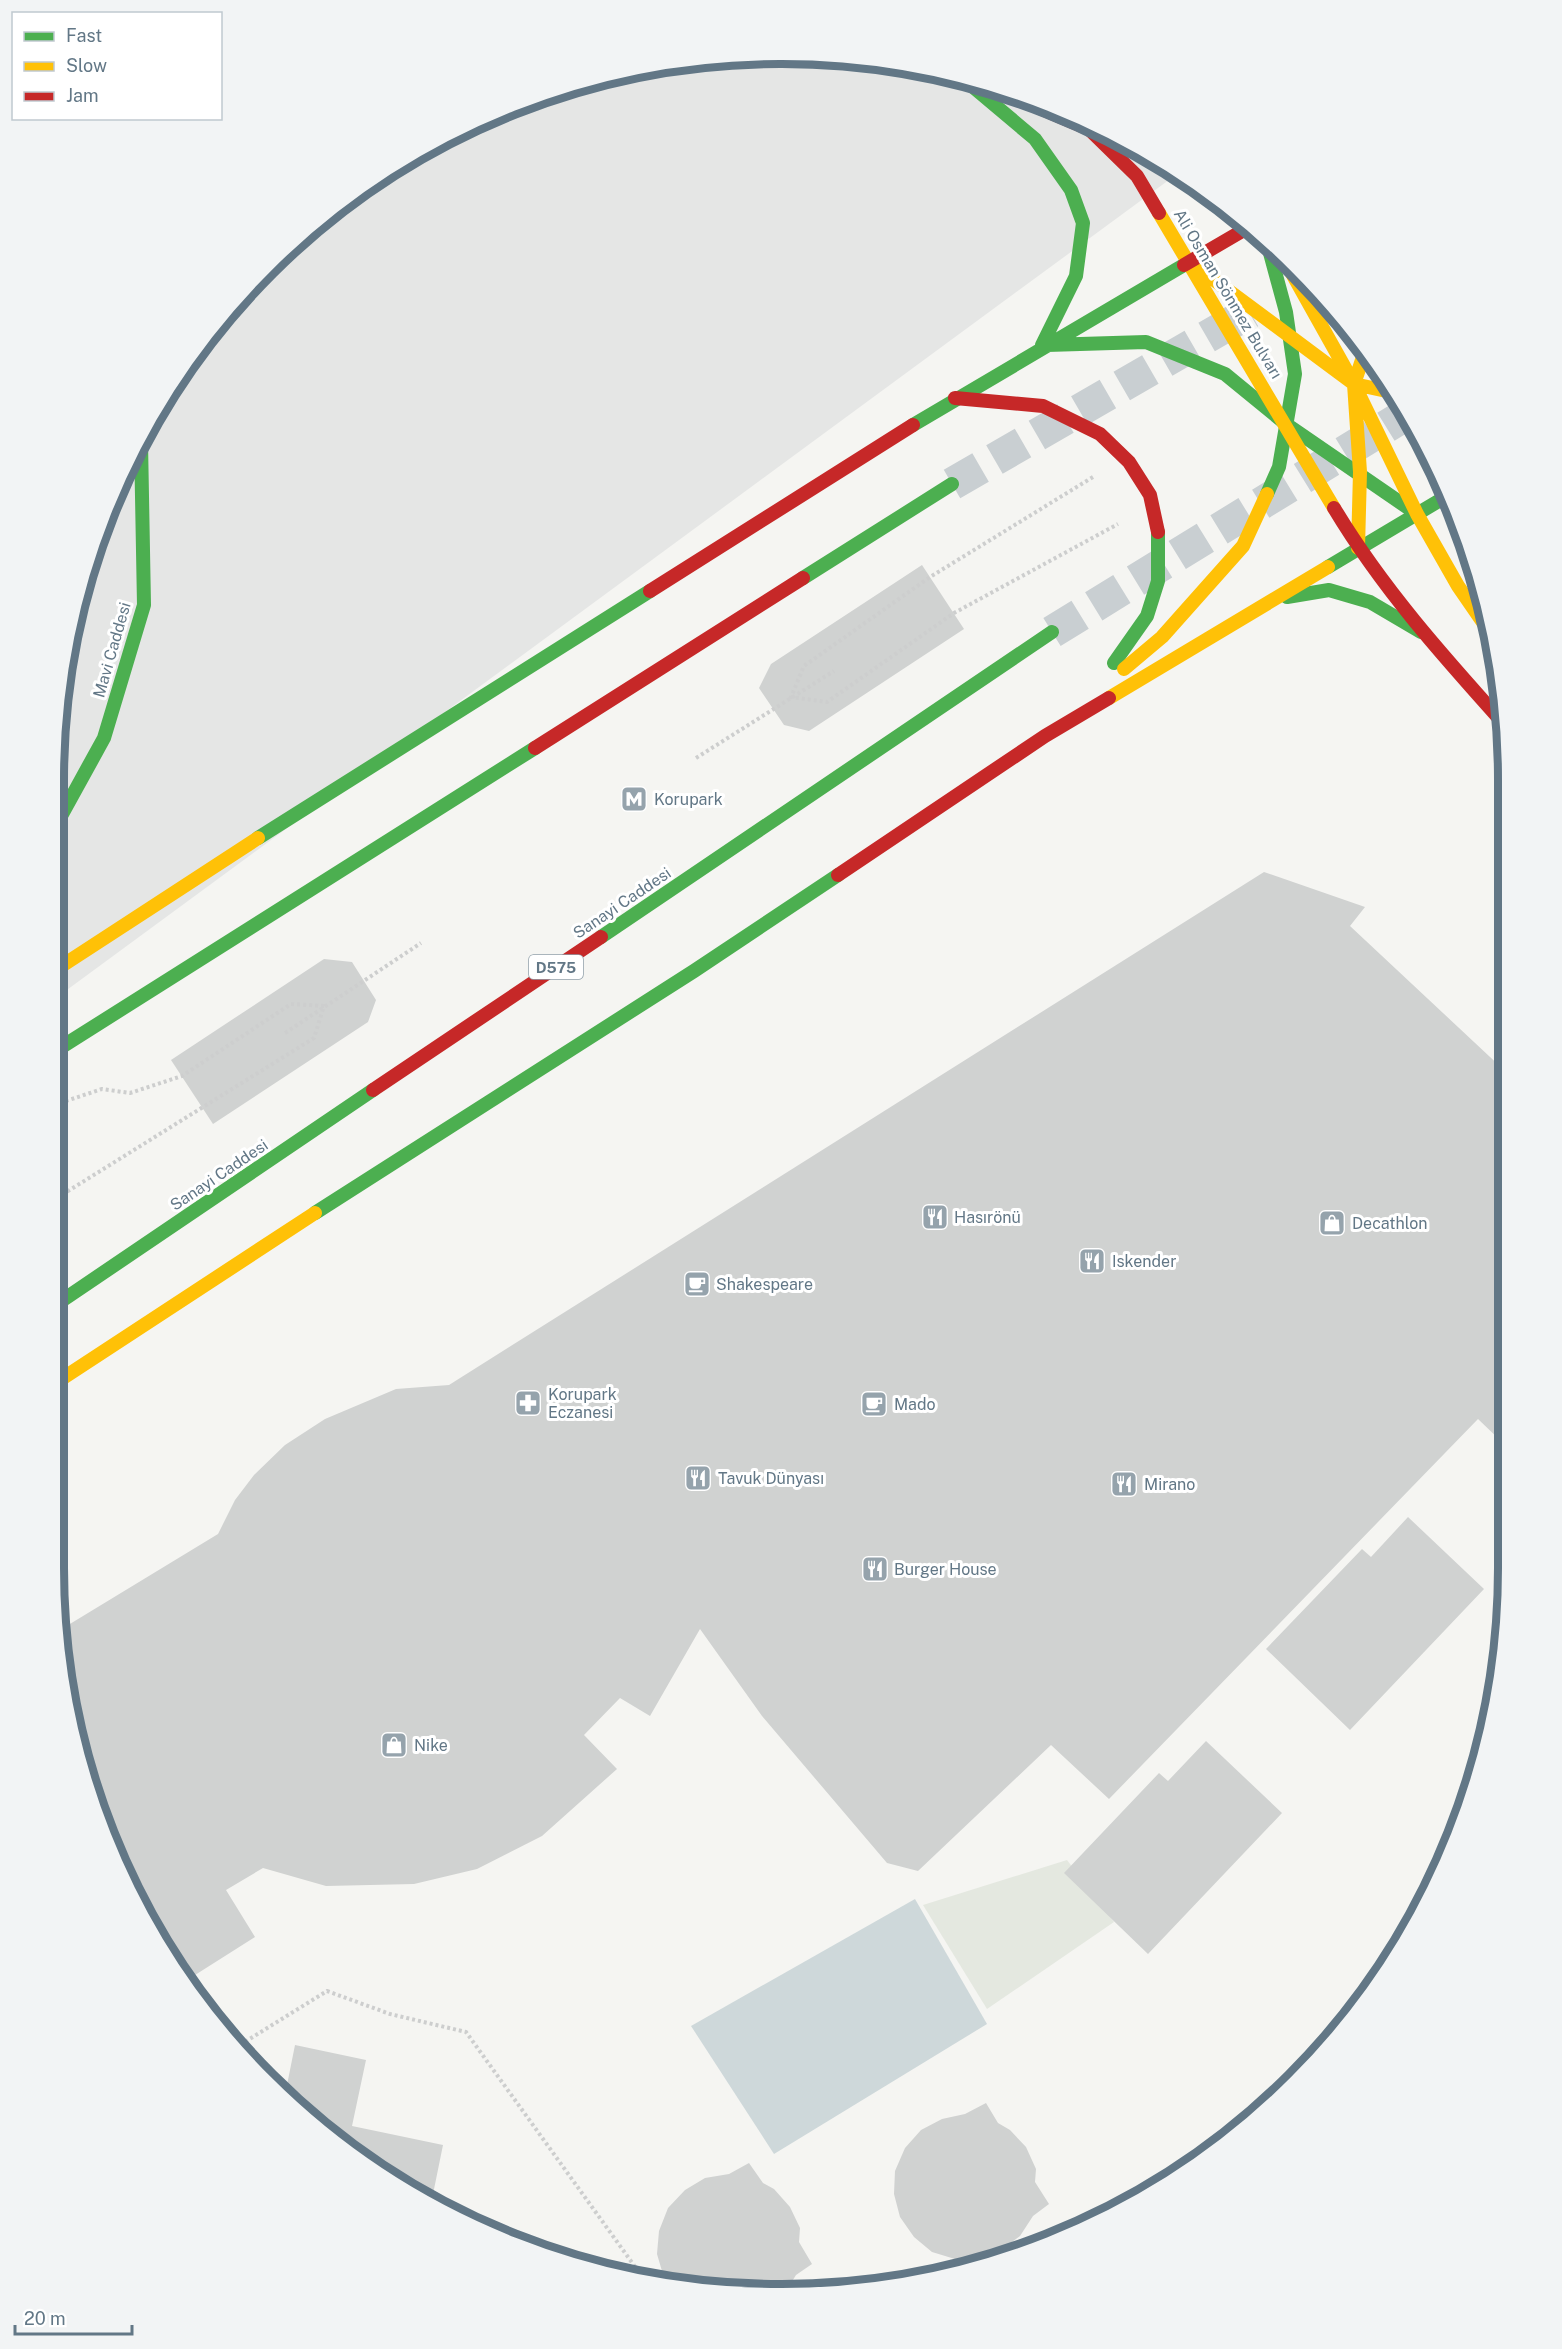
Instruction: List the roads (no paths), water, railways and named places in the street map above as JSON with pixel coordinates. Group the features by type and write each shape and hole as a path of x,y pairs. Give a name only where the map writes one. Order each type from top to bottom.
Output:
{"main road":[{"path":"981,94 1035,139 1071,190 1083,223 1076,276 1042,345"},
{"name":"Ali Osman Sönmez Bulvarı","path":"1098,138 1137,176 1358,548 1421,632"},
{"path":"64,964 132,918 955,398 1042,345 1240,232"},
{"path":"1045,736 1111,677 1162,638 1244,546 1279,467 1295,374 1290,339 1271,258"},
{"path":"1190,262 1290,339 1354,384 1381,390"},
{"path":"1298,285 1354,384 1417,514 1458,586 1477,613"},
{"path":"1042,345 1146,342 1225,374 1286,424 1360,472 1417,514"},
{"path":"1358,548 1360,472 1354,384 1361,362"},
{"path":"955,398 1043,406 1100,434 1124,458 1150,495 1158,527 1158,581 1147,616 1111,677"},
{"name":"Mavi Caddesi","path":"64,811 104,738 144,605 141,458"},
{"path":"64,1045 952,484"},
{"path":"64,1377 321,1209 694,971 1045,736 1270,599 1440,500"},
{"path":"1270,599 1329,590 1370,602 1421,632 1494,713"},
{"name":"Sanayi Caddesi","path":"64,1299 1052,632"},
{"path":"1045,736 1084,696"}],"tunnel":[{"path":"952,484 1250,312"},
{"path":"1052,632 1399,419"}],"place":[{"name":"Korupark","path":"634,799"},
{"name":"Hasırönü","path":"935,1217"},
{"name":"Decathlon","path":"1332,1223"},
{"name":"Iskender","path":"1092,1261"},
{"name":"Shakespeare","path":"697,1284"},
{"name":"Korupark Eczanesi","path":"528,1403"},
{"name":"Mado","path":"874,1404"},
{"name":"Tavuk Dünyası","path":"698,1478"},
{"name":"Mirano","path":"1124,1484"},
{"name":"Burger House","path":"875,1569"},
{"name":"Nike","path":"394,1745"}]}
